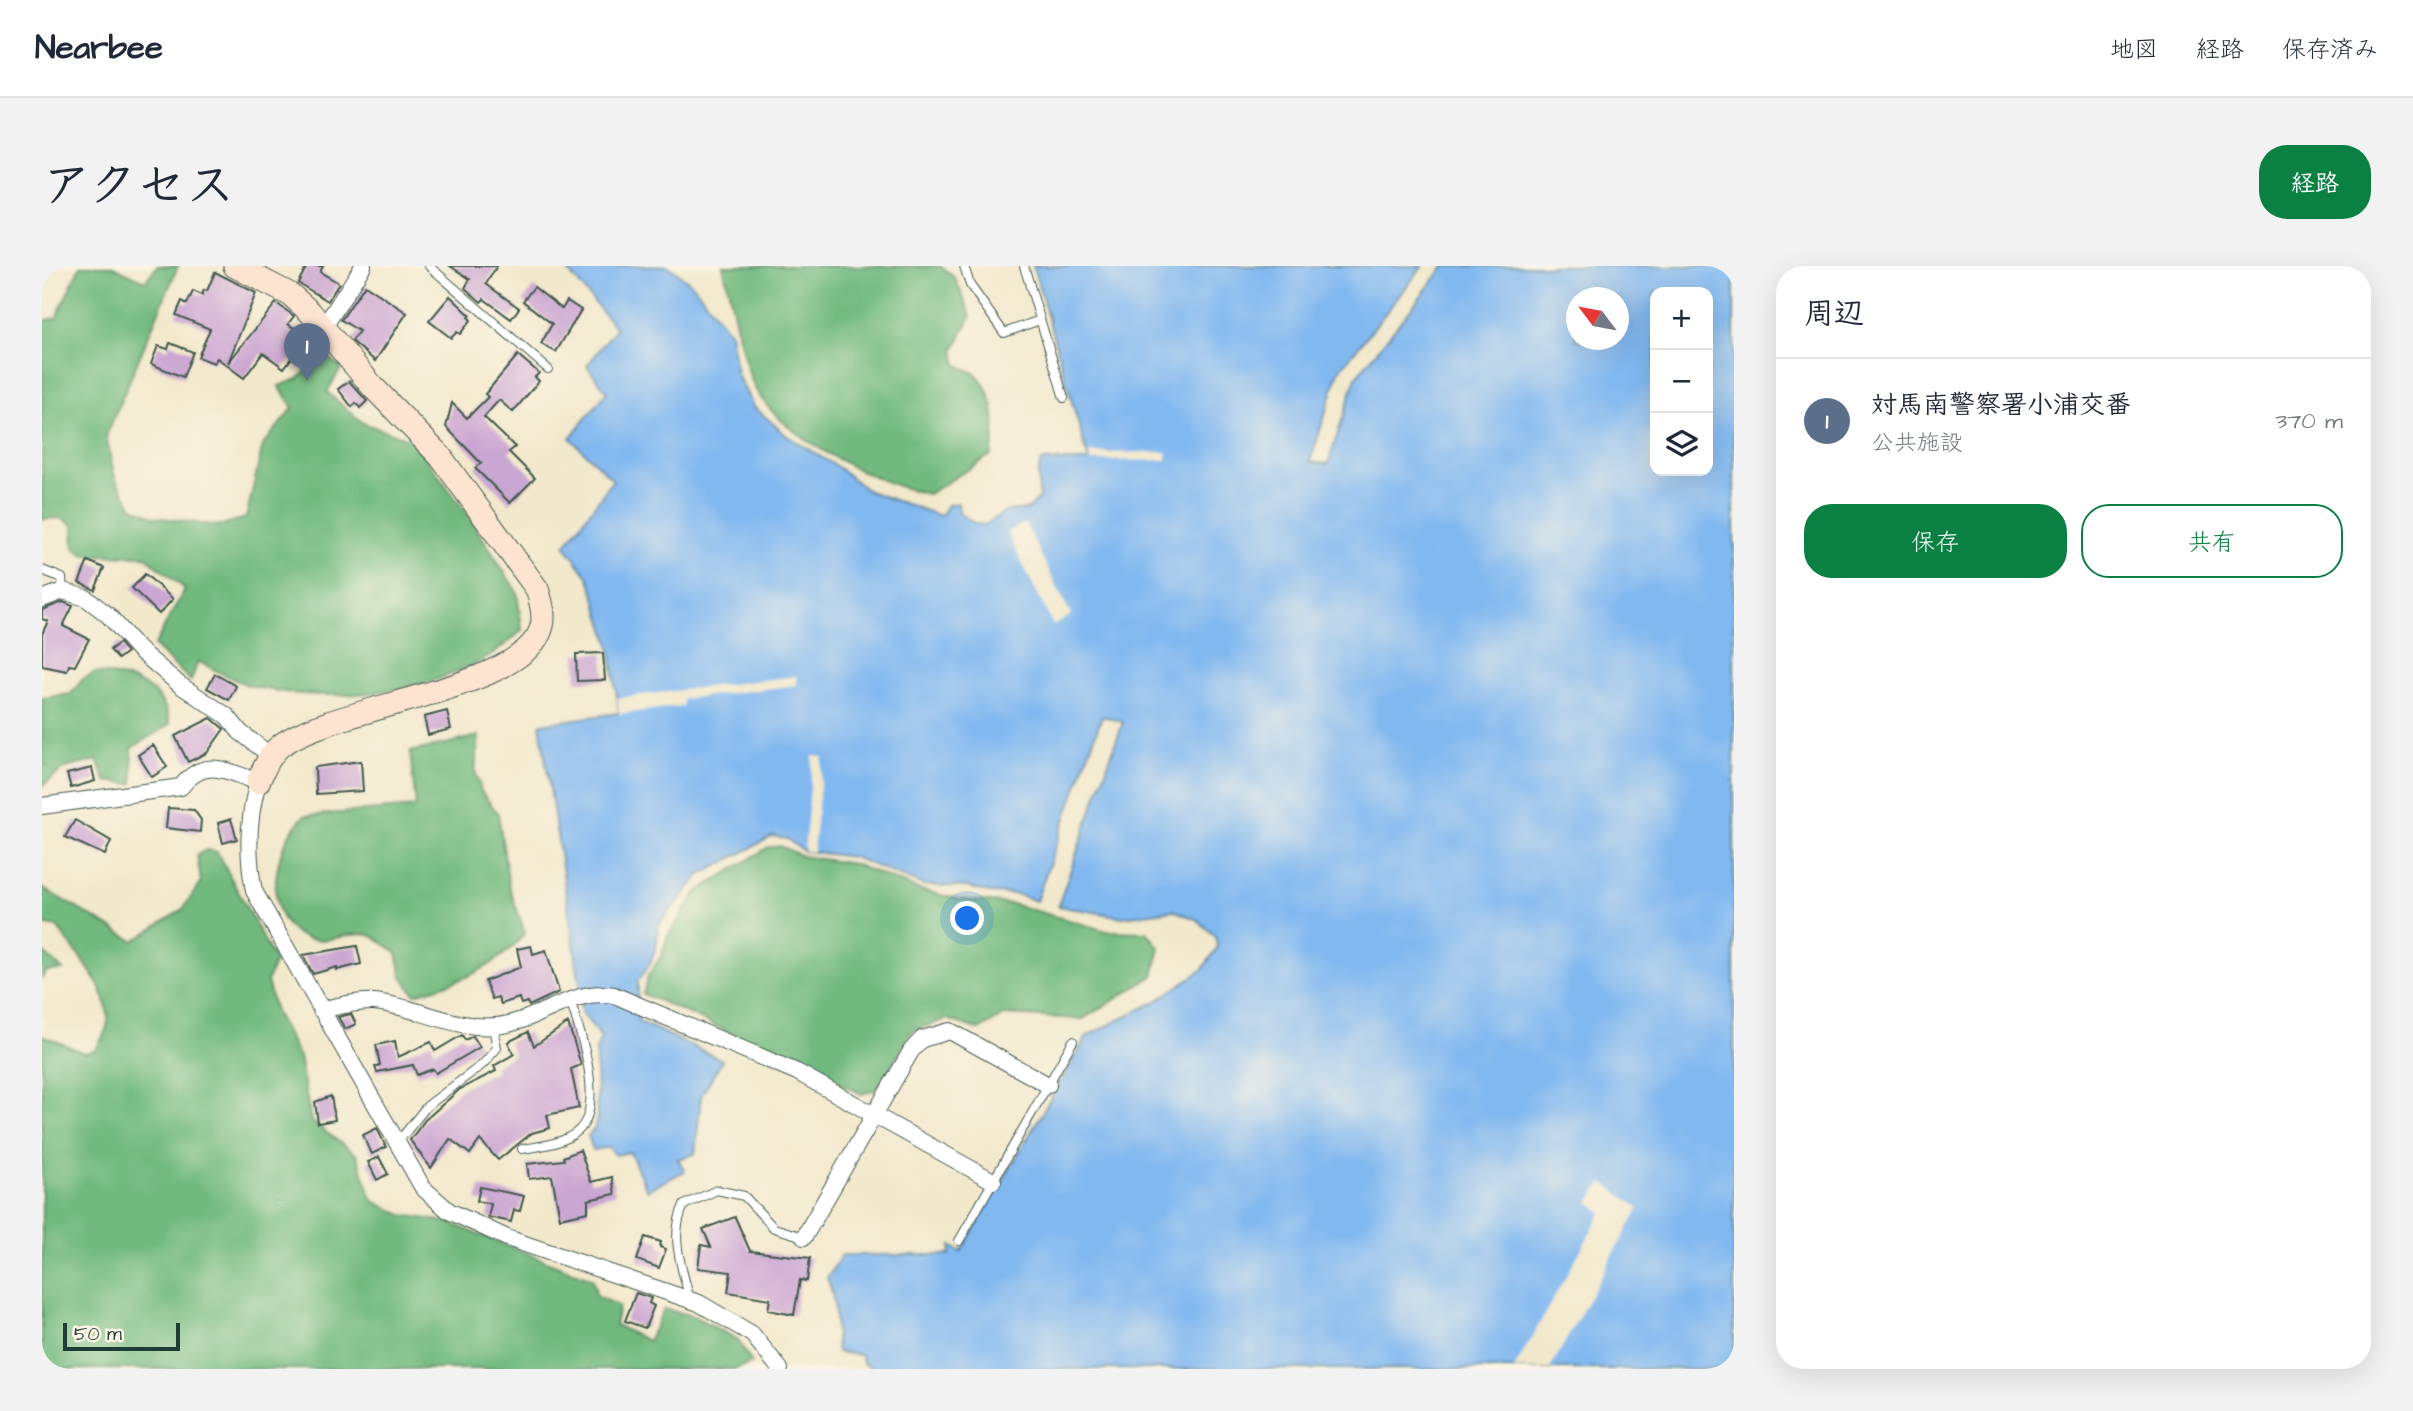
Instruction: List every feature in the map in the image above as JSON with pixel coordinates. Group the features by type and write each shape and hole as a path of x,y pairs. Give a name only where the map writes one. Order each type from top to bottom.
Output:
{"street":[{"path":"235,266 291,295 324,327 373,387 440,456 537,589 543,607 542,626 525,651 497,669 449,688 384,706 293,738 271,756 258,782 250,844 254,891 423,1188 449,1211 507,1238 690,1300 752,1334 780,1369"},
{"path":"324,327 363,266"},
{"path":"42,599 63,591 71,592 96,605 139,650 180,685 227,716 240,732 271,756"},
{"path":"42,806 181,787 191,773 204,768 218,768 258,782"},
{"path":"321,1010 374,1002 461,1023 493,1027 535,1016 573,998 606,993 642,1005 797,1072 993,1181"},
{"path":"804,1237 915,1045 936,1033 950,1031 1048,1085"}],"lane":[{"path":"429,266 548,369"},
{"path":"964,266 970,285 1004,333 1040,320"},
{"path":"1024,266 1065,398"},
{"path":"42,570 62,578 63,591"},
{"path":"522,1149 557,1143 580,1130 588,1114 589,1060 573,998"},
{"path":"397,1143 427,1106 483,1064 497,1048 493,1027"},
{"path":"958,1241 1073,1041"},
{"path":"690,1300 675,1241 676,1222 684,1205 717,1190 744,1196 774,1228 804,1237"}],"green space":[{"path":"80,266 113,266 145,281 157,266 178,266 106,436 115,478 133,507 155,517 218,526 246,518 263,445 293,408 279,386 298,379 324,354 341,368 327,392 363,423 412,440 468,515 517,592 522,630 496,651 466,668 432,681 397,689 360,694 289,693 249,685 198,661 191,681 154,646 185,589 145,556 85,555 74,548 73,525 62,518 42,519 42,321 56,318"},
{"path":"723,266 940,266 955,278 971,316 954,350 957,365 977,375 992,403 994,434 991,455 928,494 859,470 812,444 773,412 753,383 747,369"},
{"path":"95,673 132,680 143,685 161,700 170,724 132,748 133,784 106,781 97,760 65,768 42,786 42,768 46,765 42,761 42,698 71,694 83,679"},
{"path":"479,736 475,770 481,791 498,814 509,886 525,933 514,945 476,972 415,994 402,976 397,953 372,936 358,934 320,940 298,934 290,928 280,912 276,879 284,845 304,816 416,807 410,752"},
{"path":"780,846 802,856 854,864 917,889 958,899 1012,904 1107,931 1147,932 1160,948 1153,976 1083,1019 1004,1015 979,1030 947,1019 912,1031 877,1089 862,1094 643,994 648,976 662,955 667,937 697,892 767,848"},
{"path":"206,850 217,852 275,961 267,981 275,1012 299,1057 311,1121 357,1155 373,1201 402,1215 447,1222 592,1279 597,1296 619,1306 615,1325 648,1341 664,1309 693,1316 737,1339 752,1363 735,1369 42,1369 42,1035 84,1053 96,1050 106,1031 108,1019 103,994 90,970 57,927 42,924 42,888 134,941 183,909 201,882 197,855"},
{"path":"42,953 63,970 47,971 42,978"}],"water":[{"path":"564,266 668,266 693,285 730,333 737,375 753,406 787,436 839,468 868,491 941,516 948,505 958,503 959,513 975,524 984,525 1007,511 1029,509 1039,498 1038,474 1041,461 1089,461 1033,266 1423,266 1339,371 1310,462 1328,464 1356,377 1445,266 1734,266 1734,1369 876,1369 863,1363 861,1355 837,1352 834,1305 827,1278 842,1255 950,1255 951,1246 961,1252 1087,1036 1157,1001 1202,970 1217,948 1216,937 1198,920 1173,910 1123,917 1058,906 1123,722 1102,716 1036,901 1016,894 989,893 968,887 923,885 853,857 804,851 787,839 773,836 700,875 659,924 656,947 649,966 638,980 638,1021 722,1060 701,1096 695,1154 678,1159 685,1171 647,1190 630,1152 615,1155 609,1147 593,1150 588,1136 595,1128 597,1117 596,1050 601,1037 581,1012 580,984 540,724 619,713 610,645 589,578 565,546 613,480 570,438 607,392 587,366 616,328"}],"pier":[{"path":"1167,452 1167,460 1089,461 1089,453"},
{"path":"1025,523 1071,615 1053,625 1007,532"},
{"path":"796,676 797,685 683,699 683,706 619,714 617,698"},
{"path":"813,756 823,757 813,852 804,851"},
{"path":"1603,1182 1639,1208 1550,1369 1514,1369 1602,1212 1589,1202"}],"building":[{"path":"307,266 323,266 320,272 339,283 328,301 298,283"},
{"path":"450,266 497,266 486,284 519,308 511,319 484,299 481,302 465,288 470,279"},
{"path":"215,272 256,293 228,363 276,303 294,316 288,324 307,337 284,368 263,353 244,378 217,358 214,363 198,357 210,329 176,315 182,301 187,304 193,291 202,295 204,290 207,291"},
{"path":"365,285 407,313 375,361 352,341 359,331 341,320"},
{"path":"534,287 562,309 567,301 581,310 556,352 541,344 552,324 523,301"},
{"path":"450,296 470,315 468,317 471,320 460,334 457,332 451,338 429,321"},
{"path":"170,343 193,352 183,377 151,364 158,346 168,349"},
{"path":"518,355 539,373 535,377 539,381 513,412 499,400 484,417 515,447 509,452 535,478 510,503 475,468 481,463 446,427 452,403 467,418 488,397 485,394"},
{"path":"349,381 367,401 360,408 356,403 352,407 338,389"},
{"path":"88,561 104,568 95,590 79,583"},
{"path":"145,574 173,599 159,614 132,588"},
{"path":"63,602 73,606 63,626 89,639 75,666 69,665 67,671 42,666 42,634 48,621 42,619 42,610"},
{"path":"119,643 127,652 118,659 110,650"},
{"path":"603,653 605,680 577,681 576,654"},
{"path":"215,674 236,686 229,700 207,688"},
{"path":"447,711 451,729 428,735 424,717"},
{"path":"211,718 224,729 207,753 188,762 175,736"},
{"path":"153,745 167,767 152,777 138,755"},
{"path":"361,761 363,791 316,794 315,767"},
{"path":"92,768 95,781 71,788 67,774"},
{"path":"168,808 194,810 201,820 200,832 166,828"},
{"path":"231,819 237,839 223,843 218,823"},
{"path":"75,820 111,841 105,855 65,837"},
{"path":"357,946 361,964 313,974 303,955"},
{"path":"531,946 533,954 546,950 559,992 529,1006 527,1002 521,1004 519,998 501,1004 498,997 492,999 485,981 521,967 517,949"},
{"path":"351,1014 356,1024 345,1029 338,1017"},
{"path":"568,1023 581,1065 571,1069 579,1108 547,1115 550,1128 532,1133 498,1160 480,1140 470,1154 450,1139 431,1168 410,1140 425,1120 460,1089 496,1071 494,1066 514,1054 508,1042 528,1032 534,1046"},
{"path":"462,1035 465,1040 473,1036 480,1047 436,1073 433,1069 417,1075 413,1065 377,1072 375,1067 380,1065 376,1045 395,1041 398,1057 431,1042 435,1051"},
{"path":"331,1096 335,1120 318,1123 315,1102"},
{"path":"377,1128 386,1147 372,1154 363,1135"},
{"path":"580,1150 591,1182 612,1177 615,1194 588,1200 588,1212 560,1218 552,1176 529,1179 527,1164 564,1160 563,1157"},
{"path":"379,1157 388,1174 377,1180 368,1162"},
{"path":"480,1187 524,1196 520,1211 514,1210 511,1222 488,1217 491,1204 477,1201"},
{"path":"735,1217 750,1251 810,1258 807,1281 800,1280 794,1315 768,1310 770,1299 728,1292 731,1272 698,1268 701,1245 711,1247 703,1229"},
{"path":"645,1237 661,1242 660,1247 666,1249 659,1268 637,1260"},
{"path":"636,1293 651,1298 649,1303 654,1306 645,1328 625,1321"}],"place":[{"name":"対馬南警察署小浦交番","path":"307,381"}]}
